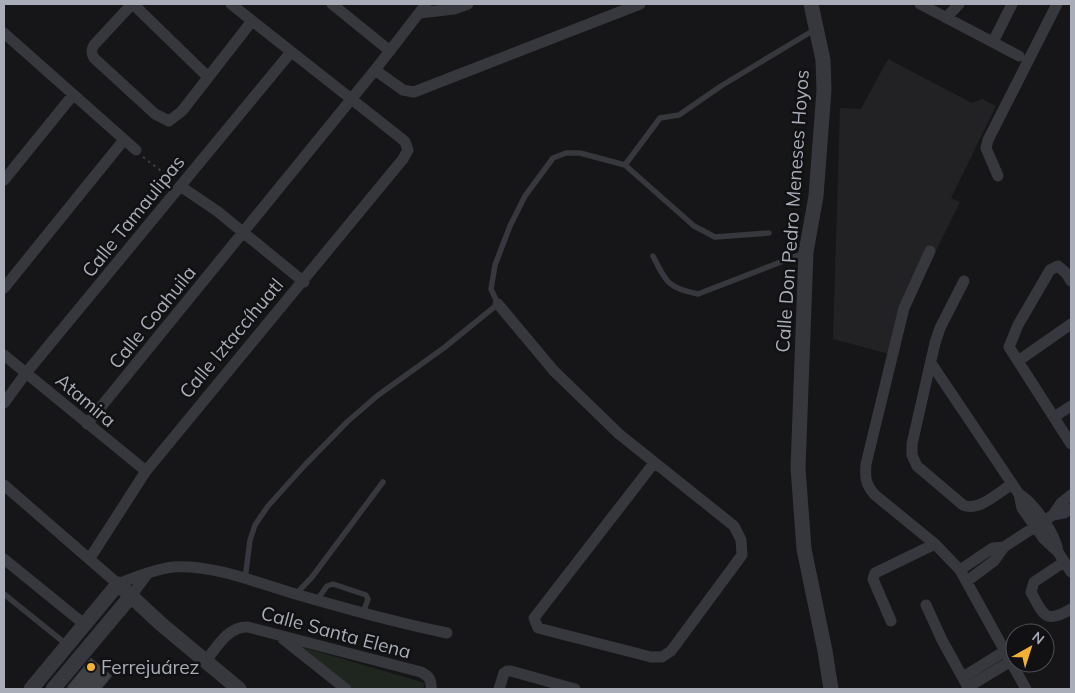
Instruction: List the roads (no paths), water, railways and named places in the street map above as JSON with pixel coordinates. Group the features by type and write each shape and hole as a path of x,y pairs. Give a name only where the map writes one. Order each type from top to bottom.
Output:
{"street":[{"path":"208,77 133,4 91,49 94,58 155,114 169,121 182,111 252,21"},
{"path":"231,4 351,100"},
{"path":"332,4 390,50"},
{"path":"423,8 454,9 468,4"},
{"path":"375,70 403,90 408,92 420,90 640,4"},
{"name":"Calle Don Pedro Meneses Hoyos","path":"811,4 823,60 824,90 816,196 806,252 799,477 804,549 831,689"},
{"path":"920,4 1019,56"},
{"path":"946,18 960,4"},
{"path":"993,42 1012,4"},
{"path":"998,176 986,148 988,140 1057,4"},
{"name":"Calle Coahuila","path":"87,424 244,233 423,8"},
{"path":"6,39 136,150"},
{"name":"Calle Tamaulipas","path":"4,403 26,373 291,52"},
{"path":"4,180 73,95"},
{"name":"Calle Iztaccíhuatl","path":"90,558 146,471 404,159 408,147 402,139 351,100"},
{"path":"4,288 123,140"},
{"path":"180,186 217,211 304,282"},
{"path":"930,251 904,308 868,454 865,477 869,488 875,495 935,544 960,570 1005,651"},
{"path":"1071,281 1058,266 1050,270 1018,325 1009,347 1071,444"},
{"path":"964,281 940,328 930,363 912,444 912,455 917,466 963,505 968,507 978,506 1015,489"},
{"path":"498,304 554,371 619,434 734,526 741,540 742,554 670,651 662,657 651,657 538,628 534,618 654,463"},
{"path":"1018,361 1071,324"},
{"name":"Atamira","path":"4,354 146,471"},
{"path":"930,363 1015,489 1027,500 1044,521 1048,544 1061,557 1071,572"},
{"path":"1054,417 1071,406"},
{"path":"4,485 90,558 205,662 239,689"},
{"path":"1044,521 1060,503 1071,495"},
{"path":"967,581 994,561 1004,547 1044,521 1071,509"},
{"path":"892,620 874,579 875,573 935,544"},
{"path":"960,570 993,548 1004,547"},
{"path":"1061,557 1034,582 1031,592 1044,614 1048,617 1058,617 1071,609"},
{"path":"4,559 84,624"},
{"path":"31,689 118,584 172,567 200,568 398,623 447,633"},
{"path":"53,689 148,573"},
{"path":"926,605 942,640 967,684 1005,658"},
{"name":"Calle Santa Elena","path":"205,662 234,629 248,627 421,672 432,681 431,689"},
{"path":"280,636 346,689"},
{"path":"499,689 504,673 511,671 572,689"},
{"path":"1017,673 1026,689"}],"lane":[{"path":"624,165 660,118 679,116 720,86 816,29"},
{"path":"245,579 250,540 255,525 268,506 304,466 346,422 377,396 445,347 498,304 491,289 496,266 510,226 525,196 553,158 566,153 580,153 624,165 694,226 715,237 769,233"},
{"path":"653,256 666,281 681,291 698,294 806,252"},
{"path":"296,594 312,577 384,482"},
{"path":"317,600 327,586 333,584 366,595 368,599 363,613"},
{"path":"4,594 67,645"}],"place":[{"name":"Ferrejuárez","path":"91,667"}]}
